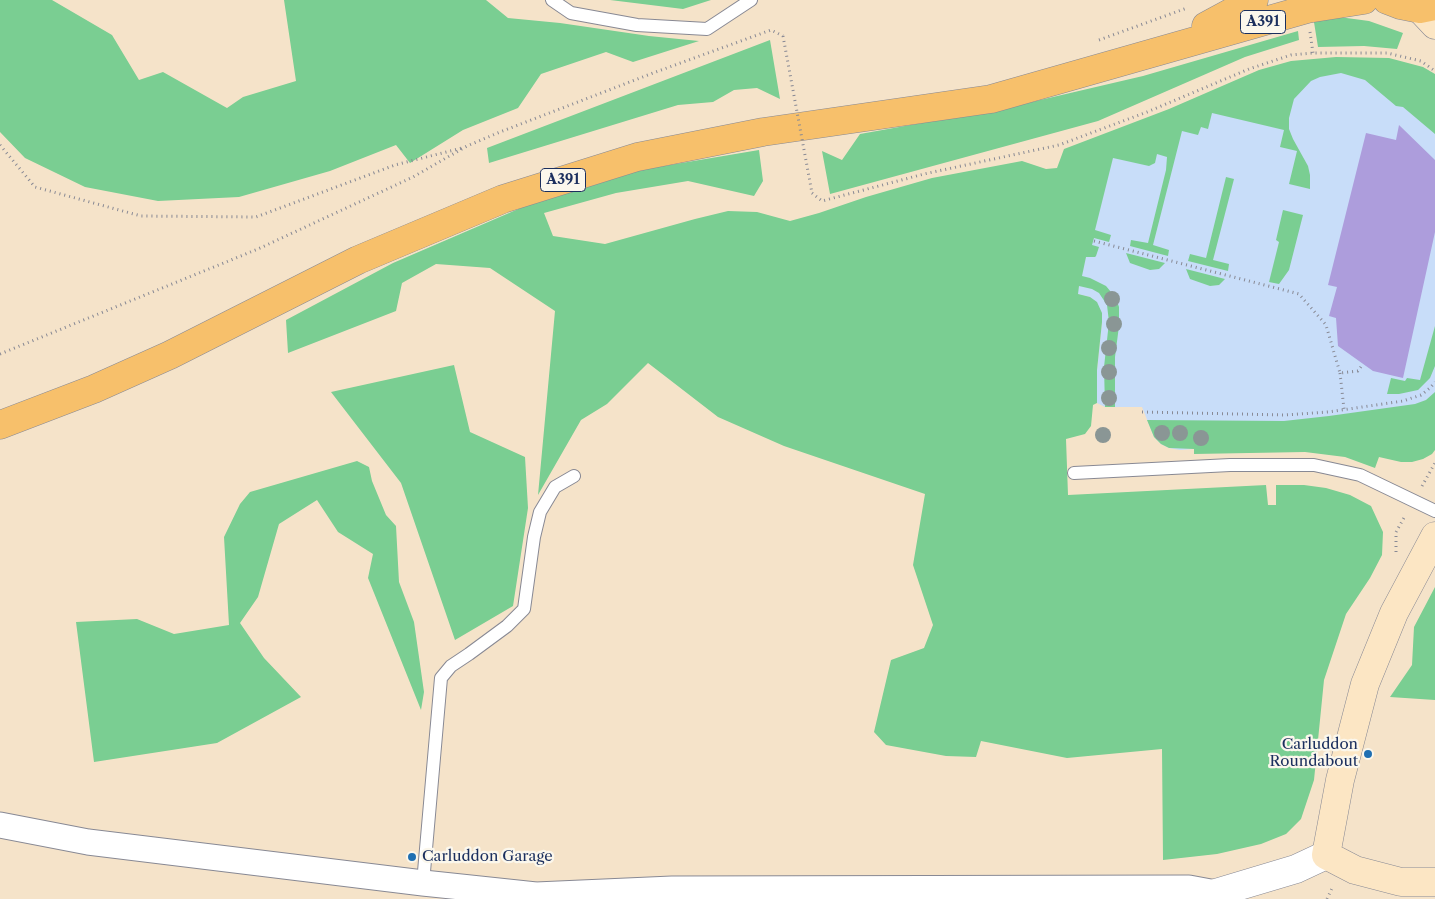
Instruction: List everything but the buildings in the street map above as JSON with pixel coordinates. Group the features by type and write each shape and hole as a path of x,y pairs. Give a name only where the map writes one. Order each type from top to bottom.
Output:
{"highway":[{"name":"A391","path":"1162,50 1254,0"},
{"name":"A391","path":"0,425 94,389 170,355 358,260 512,196 637,157 763,132 991,99 1307,10 1364,0"},
{"path":"1387,0 1430,13"}],"main road":[{"path":"1425,885 1401,882 1355,870 1326,855 1340,780 1365,684 1394,613 1435,536"}],"street":[{"path":"0,825 88,842 536,897 672,889 1189,888 1216,896 1296,868 1326,855"}],"lane":[{"path":"552,0 571,13 637,25 708,30 751,0"},
{"path":"1074,473 1314,464 1360,475 1435,511"},
{"path":"423,884 442,678 451,666 507,626 524,609 534,536 540,512 555,487 574,476"}],"path":[{"path":"0,354 258,249 413,177 467,146 500,132 771,30 783,36 812,193 822,201 924,174 1059,145 1147,112 1249,69 1291,56 1313,53 1387,54 1421,61 1435,71"},
{"path":"0,145 35,187 141,216 256,217 395,166 467,146"},
{"path":"1094,241 1299,294 1326,325 1340,373 1344,409"},
{"path":"1340,373 1358,371 1363,364"},
{"path":"1142,412 1285,415 1344,409 1403,401 1420,396 1435,382"},
{"path":"1396,556 1396,532 1435,463"}],"shaded area":[{"path":"1311,63 1435,83 1435,437 1333,450 1219,447 1180,450 1169,448 1161,444 1154,437 1142,407 1105,407 1097,403 1097,370 1102,322 1090,297 1077,294 1088,247 1076,169"}],"green space":[{"path":"0,0 52,0 112,35 139,80 163,72 227,108 243,97 296,81 284,0 486,0 508,18 699,41 633,62 606,52 541,74 518,108 463,130 410,163 396,145 330,171 239,197 158,201 85,187 25,158 0,132"},
{"path":"610,0 711,0 683,9"},
{"path":"1313,16 1369,21 1403,33 1397,49 1364,46 1318,47"},
{"path":"1298,31 1299,40 1245,57 1098,121 830,194 822,151 842,160 860,134 1006,108 1143,76"},
{"path":"770,40 780,99 757,88 734,90 713,102 678,105 489,163 487,148"},
{"path":"1336,57 1389,58 1423,67 1435,74 1435,134 1403,107 1396,106 1365,80 1341,73 1320,77 1311,81 1294,99 1289,118 1289,129 1308,166 1310,189 1289,184 1297,151 1280,147 1284,130 1212,113 1208,129 1201,127 1198,135 1182,131 1153,245 1169,250 1168,256 1130,246 1131,240 1148,243 1166,170 1167,157 1157,154 1155,163 1149,166 1113,158 1095,230 1111,235 1109,242 1094,238 1092,245 1099,247 1095,257 1086,257 1082,276 1106,286 1116,298 1119,307 1119,326 1115,357 1115,407 1105,407 1104,367 1109,322 1107,305 1099,293 1092,289 1079,286 1078,294 1090,297 1097,302 1102,313 1102,322 1097,370 1097,403 1093,405 1091,426 1085,434 1066,439 1068,495 1266,485 1268,505 1276,505 1276,485 1304,485 1326,488 1350,495 1371,506 1383,532 1382,555 1370,578 1346,614 1324,680 1314,780 1301,819 1286,834 1261,844 1217,854 1163,860 1162,749 1067,758 981,741 976,757 946,756 886,745 874,732 891,660 924,648 933,625 913,565 925,494 784,446 718,417 648,363 607,404 581,420 538,495 555,311 490,268 436,264 402,283 396,311 288,353 286,320 393,263 523,207 640,170 759,150 763,181 754,196 688,181 616,193 544,213 553,236 605,244 728,211 757,212 790,221 932,178 1022,161 1046,169 1057,168 1064,149 1169,109 1259,70 1291,61"},
{"path":"1226,177 1234,179 1213,260 1229,264 1228,271 1188,261 1190,254 1206,258"},
{"path":"1283,210 1303,215 1289,270 1279,284 1269,282 1279,242 1276,240"},
{"path":"1126,253 1165,263 1159,269 1150,270 1130,263"},
{"path":"1186,269 1225,279 1219,285 1210,286 1190,279"},
{"path":"1435,326 1435,366 1430,378 1418,390 1399,394 1387,394 1391,378 1405,381 1407,378 1420,380"},
{"path":"454,365 470,432 525,457 528,508 513,606 455,640 401,483 331,392"},
{"path":"1435,392 1435,450 1432,454 1412,462 1401,462 1379,457 1375,468 1345,457 1305,452 1194,454 1194,449 1169,448 1161,444 1154,437 1147,420 1284,421 1415,404 1426,400"},
{"path":"357,461 369,467 372,481 386,515 396,526 399,582 414,622 424,692 421,710 368,578 373,554 338,532 317,500 279,524 258,597 240,623 264,658 301,697 217,743 94,762 76,622 137,619 174,634 229,625 224,537 240,504 250,492"},
{"path":"1435,587 1435,700 1390,697 1412,665 1414,627"}],"place":[{"name":"Carluddon Roundabout","path":"1368,754"},
{"name":"Carluddon Garage","path":"412,857"}]}
